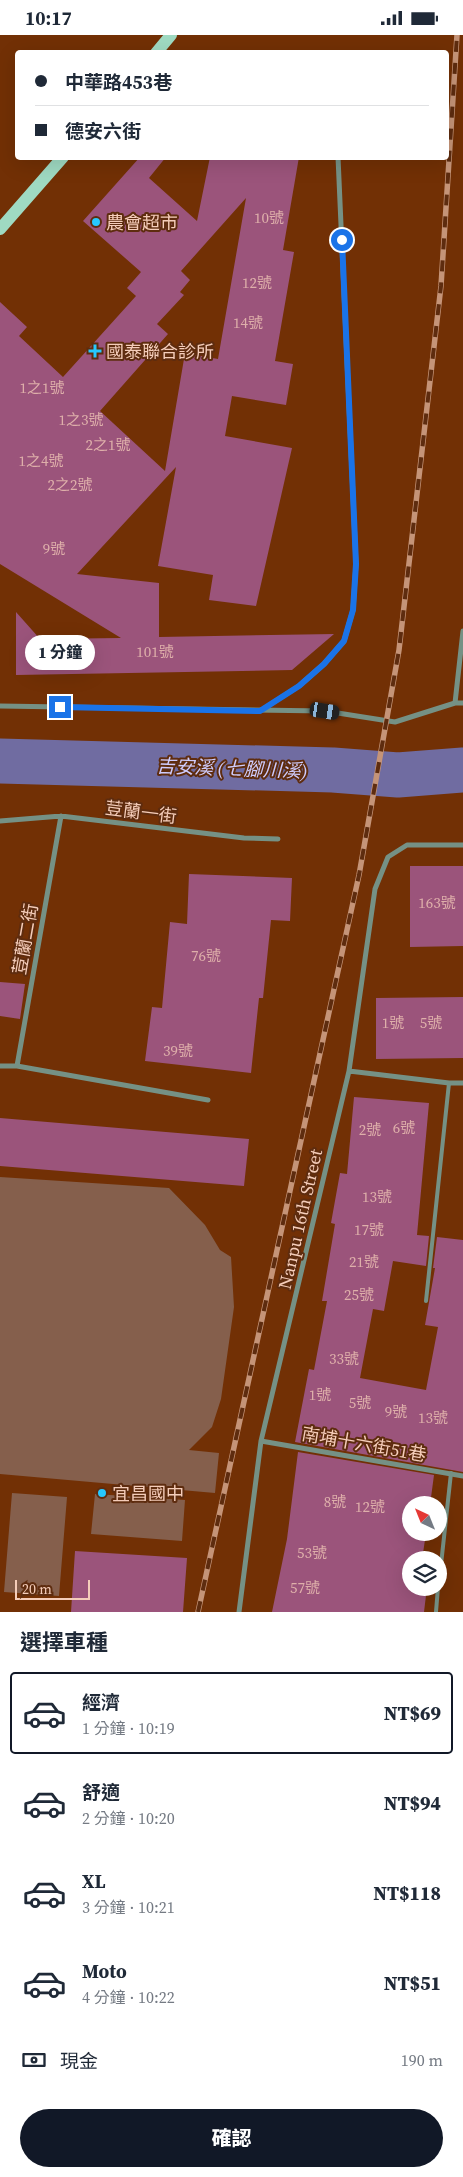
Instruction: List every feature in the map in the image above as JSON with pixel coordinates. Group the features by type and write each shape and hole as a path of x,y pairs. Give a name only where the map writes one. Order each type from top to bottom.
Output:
{"main road":[{"path":"159,50 172,35"},
{"path":"0,229 60,160"}],"street":[{"path":"260,711 299,686 324,664 344,641 353,610 356,564 338,160"},
{"path":"456,703 463,631"},
{"path":"0,706 325,711 395,722 456,703 463,703"},
{"name":"荳蘭一街","path":"0,821 61,816 244,838 278,839"},
{"name":"荳蘭二街","path":"17,1066 61,816"},
{"name":"Nanpu 16th Street","path":"239,1612 261,1441 350,1071 376,889 388,857 407,845 463,845"},
{"path":"0,1065 17,1066 208,1100"},
{"path":"350,1071 463,1083"},
{"name":"南埔十六街51巷","path":"261,1441 463,1476"}],"lane":[{"path":"426,1301 449,1083"},
{"path":"442,1551 451,1473"},
{"path":"436,1612 437,1596"}],"shaded area":[{"name":"宜昌國中","path":"0,1177 169,1188 205,1225 220,1250 231,1257 234,1307 221,1399 212,1427 189,1450 219,1453 215,1493 0,1474"},
{"path":"12,1493 67,1497 59,1596 4,1592"},
{"path":"95,1494 185,1500 182,1541 91,1534"}],"building":[{"path":"137,160 164,160 149,178 197,221 209,160 298,160 283,250 294,252 275,361 293,364 286,405 232,396 225,436 292,448 256,606 209,600 213,575 158,566 176,467 77,574 159,583 159,637 334,634 292,670 16,675 16,612 40,639 121,638 0,564 0,302 27,327 19,336 63,377 136,296 127,288 141,272 83,221","holes":["246,198 218,359 185,353 165,471 100,411 168,334 157,324 184,295 180,292 190,280 181,271"]},
{"path":"410,866 463,866 463,946 410,947"},
{"path":"189,874 292,878 290,921 271,920 263,998 259,998 251,1073 145,1061 152,1007 162,1008 170,922 187,924"},
{"path":"0,982 25,984 20,1019 0,1016"},
{"path":"463,997 463,1058 376,1059 376,998"},
{"path":"354,1097 429,1103 417,1235 429,1236 426,1266 393,1261 384,1311 373,1309 360,1378 426,1390 438,1327 425,1325 435,1268 433,1268 437,1237 463,1240 463,1472 295,1442 309,1369 314,1370 327,1301 322,1301 335,1224 331,1223 340,1173 347,1174"},
{"path":"0,1118 249,1139 244,1186 0,1166"},
{"path":"298,1452 434,1475 431,1496 402,1496 402,1541 425,1541 423,1551 402,1551 402,1596 426,1596 424,1612 272,1612 287,1539"},
{"path":"75,1551 187,1558 183,1612 71,1612"}],"waterway":[{"name":"吉安溪 (七腳川溪)","path":"0,761 333,770 398,775 463,770"}],"railway":[{"path":"198,1612 359,875 399,650 441,286 457,35"}],"place":[{"name":"農會超市","path":"96,222"},
{"name":"國泰聯合診所","path":"95,351"},
{"name":"宜昌國中","path":"102,1493"}],"route":[{"path":"60,707 260,711 299,686 324,664 344,641 353,610 356,564 342,240"}]}
